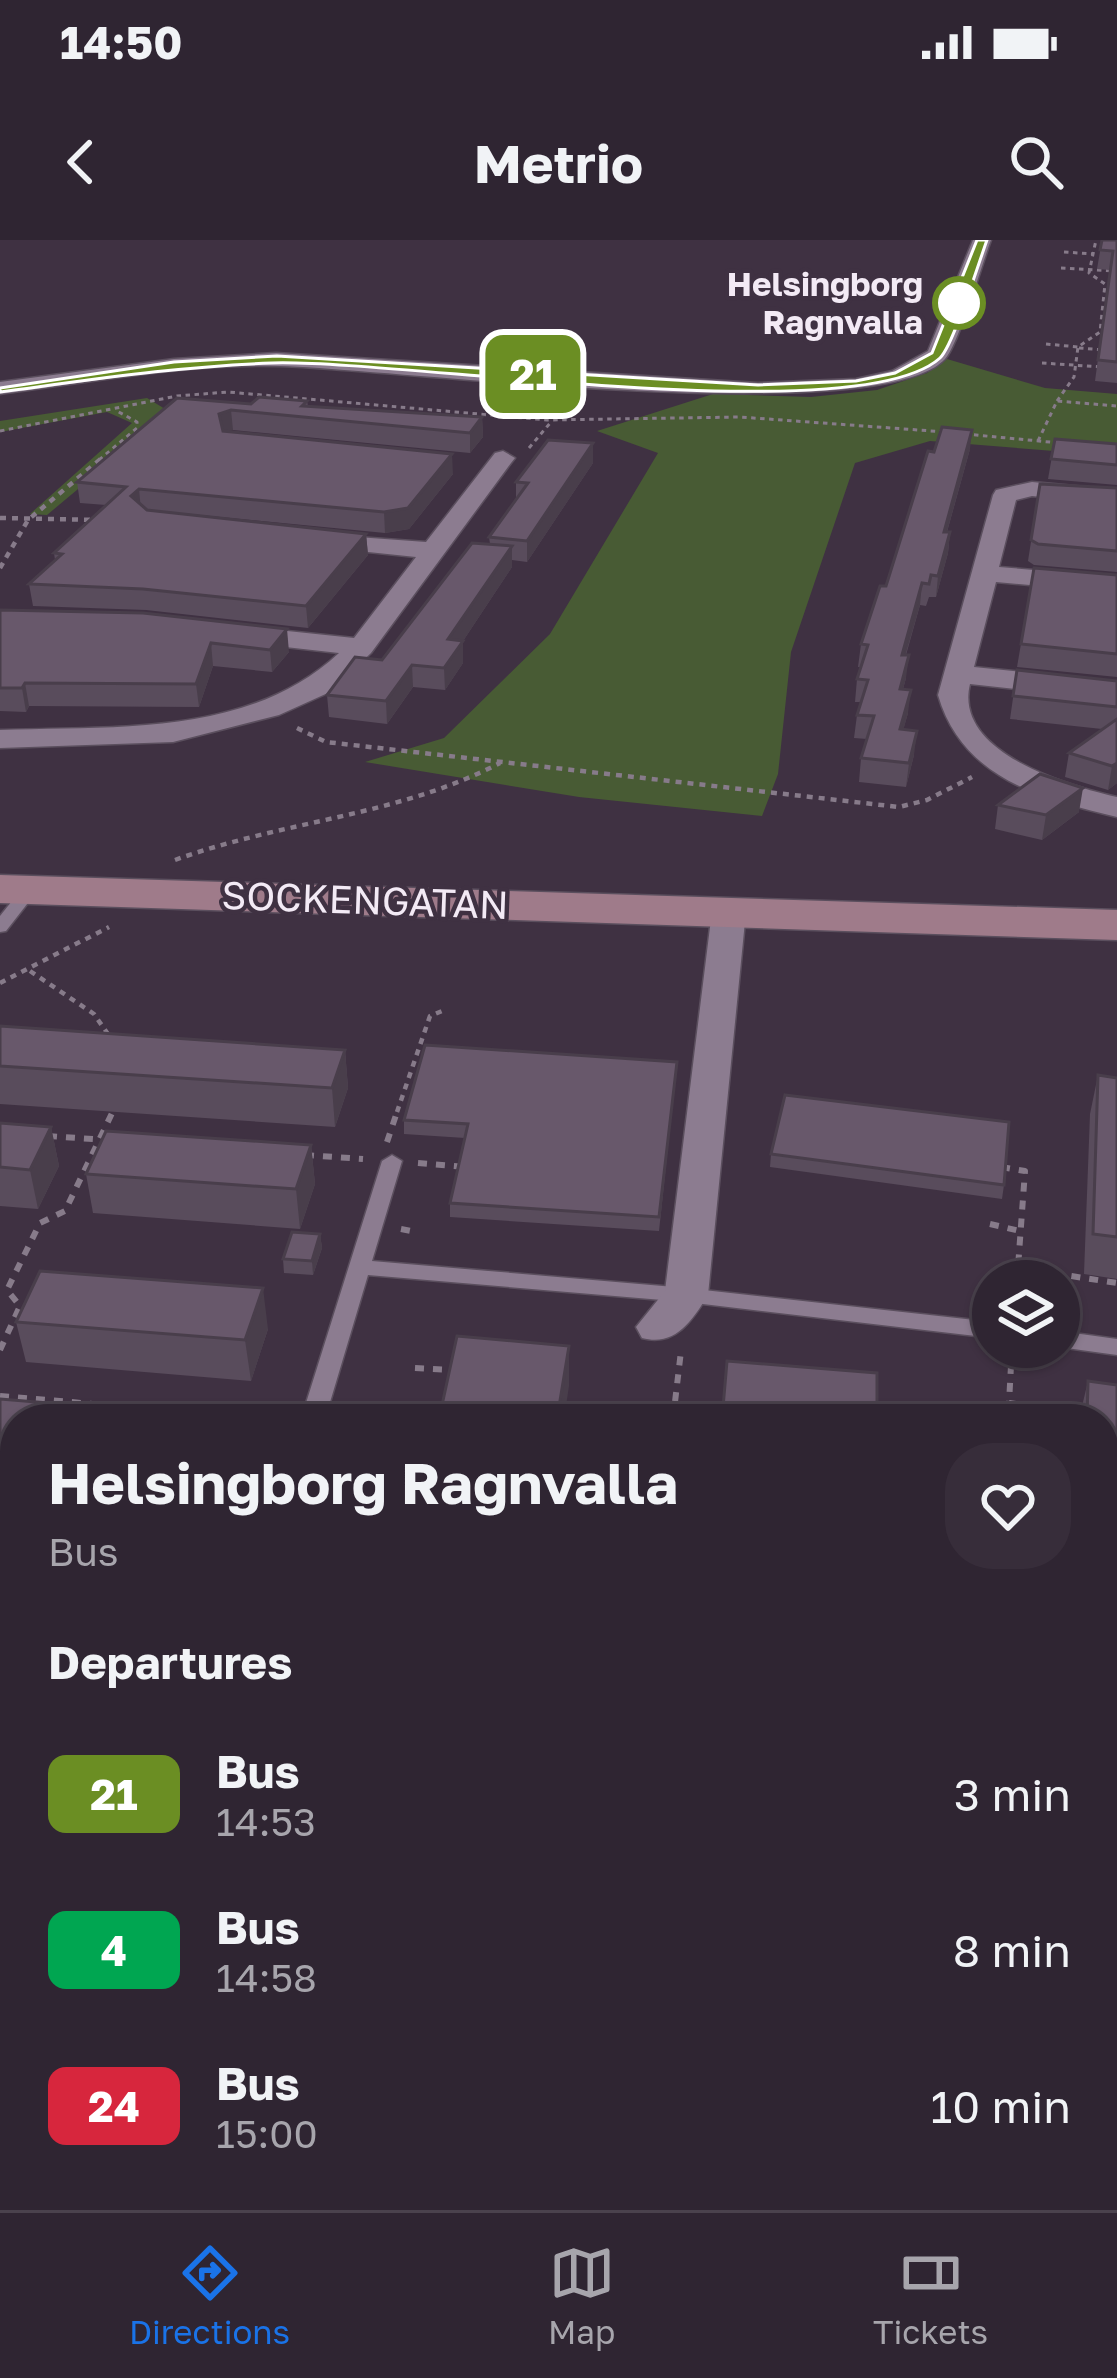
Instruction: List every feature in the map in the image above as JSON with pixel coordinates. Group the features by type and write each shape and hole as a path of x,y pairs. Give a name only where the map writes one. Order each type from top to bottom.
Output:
{"street":[{"path":"0,388 174,365 277,359 758,389 856,385 899,376 937,355 982,240"},
{"path":"0,739 160,735 269,709 320,686 361,647 436,550 492,464"},
{"path":"1117,497 1015,490 1002,499 953,695 959,723 999,763 1049,788 1117,807"},
{"path":"274,534 436,550"},
{"path":"984,573 1117,586"},
{"path":"210,630 361,647"},
{"path":"958,674 1117,691"},
{"name":"SOCKENGATAN","path":"10,902 729,910 1117,925"},
{"path":"670,1338 686,1294 729,910"}],"lane":[{"path":"318,1404 362,1268 384,1161"},
{"path":"362,1268 686,1294 972,1328"},
{"path":"1080,1342 1117,1347"}],"path":[{"path":"1077,347 1100,332 1105,284 1091,276 1090,269 1096,240"},
{"path":"1064,252 1105,256"},
{"path":"1061,268 1117,271"},
{"path":"1046,344 1117,351"},
{"path":"1038,441 1074,377 1077,347"},
{"path":"1042,363 1117,368"},
{"path":"0,431 196,393 239,392 554,421 787,418 1078,444"},
{"path":"1057,401 1117,406"},
{"path":"0,568 32,517 138,424 113,409"},
{"path":"492,464 523,454 554,421"},
{"path":"127,436 145,438"},
{"path":"0,518 115,521"},
{"path":"269,709 326,742 899,807 927,800 999,763"},
{"path":"178,858 235,837 441,794 501,763"},
{"path":"0,979 30,971 118,922"},
{"path":"30,971 94,1014 119,1051"},
{"path":"384,1161 430,1016 447,1009"},
{"path":"419,1048 440,1050"},
{"path":"402,1101 417,1103"},
{"path":"0,1350 20,1306 7,1290 40,1222 65,1211 116,1105"},
{"path":"40,1135 122,1142"},
{"path":"283,1153 475,1168"},
{"path":"993,1166 1025,1171 1018,1260"},
{"path":"990,1224 1020,1231"},
{"path":"1080,1277 1117,1282"},
{"path":"670,1338 672,1404"},
{"path":"415,1368 472,1371"},
{"path":"1011,1368 1009,1402 1021,1404"},
{"path":"0,1396 94,1404"}],"green space":[{"path":"947,359 1045,388 1117,394 1117,456 930,441 855,463 791,652 778,774 762,816 579,797 365,762 444,738 550,634 658,453 597,431 713,394 811,397 877,390 927,373"},
{"path":"147,398 170,412 47,515 30,514 132,423 107,412 0,432 0,421"}],"building":[{"path":"1102,240 1117,240 1117,362 1098,360 1113,251 1100,250"},
{"path":"259,397 307,401 302,406 482,417 470,433 231,410 219,414 223,431 452,454 408,508 384,512 139,489 131,496 147,510 366,534 306,606 143,589 29,584 62,554 54,553 126,487 77,482 177,398 251,404"},
{"path":"942,427 972,430 944,532 950,532 938,576 931,575 929,584 922,583 902,655 909,655 900,689 911,690 900,729 917,731 909,763 861,758 874,716 857,715 868,680 857,679 868,645 861,644 880,586 886,586 928,451 934,452"},
{"path":"1055,439 1117,444 1117,465 1051,459"},
{"path":"548,440 593,443 527,541 489,537 528,483 516,482"},
{"path":"1040,484 1117,488 1117,551 1031,540"},
{"path":"472,543 512,546 448,639 463,641 444,668 412,665 386,701 327,695 355,657 382,660"},
{"path":"1034,568 1117,575 1117,654 1021,644"},
{"path":"0,610 143,613 287,629 270,650 211,643 196,684 25,683 22,688 0,688"},
{"path":"1017,670 1117,681 1117,707 1013,696"},
{"path":"1117,719 1117,763 1112,766 1069,753"},
{"path":"1040,774 1083,788 1046,815 998,805"},
{"path":"0,1026 345,1050 332,1088 0,1066"},
{"path":"425,1045 677,1062 659,1217 450,1203 468,1124 404,1120"},
{"path":"1098,1075 1117,1078 1117,1237 1093,1234"},
{"path":"785,1095 1009,1122 1004,1185 771,1154"},
{"path":"0,1123 51,1127 30,1170 0,1167"},
{"path":"106,1131 311,1145 296,1189 86,1174"},
{"path":"292,1232 320,1234 312,1261 283,1259"},
{"path":"40,1271 263,1288 245,1340 16,1322"},
{"path":"457,1336 569,1346 559,1404 442,1404"},
{"path":"727,1361 877,1373 877,1404 723,1404"},
{"path":"1088,1381 1117,1385 1117,1404 1087,1404"},
{"path":"0,1399 61,1404 0,1404"}],"bus line":[{"name":"21","path":"0,388 174,365 277,359 758,389 856,385 899,376 937,355 982,240"}],"place":[{"name":"Helsingborg Ragnvalla","path":"959,303"}]}
